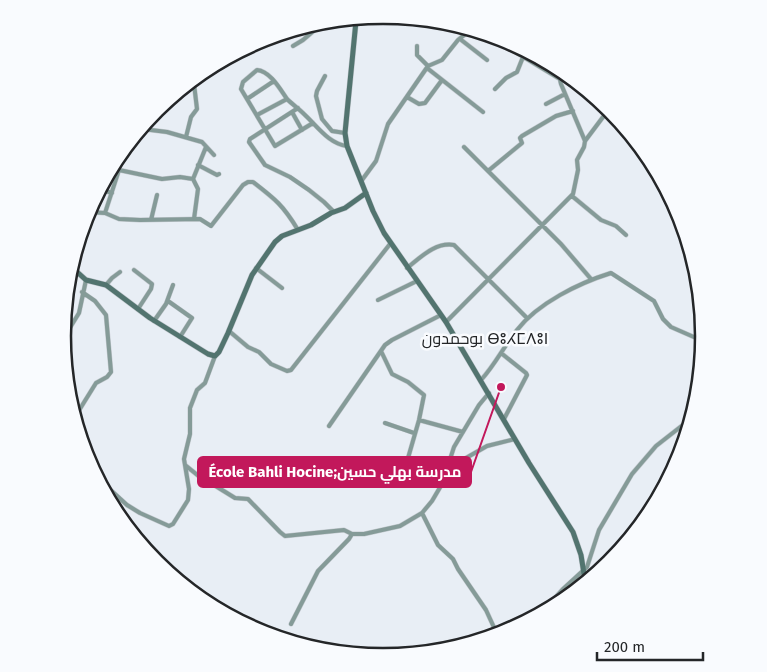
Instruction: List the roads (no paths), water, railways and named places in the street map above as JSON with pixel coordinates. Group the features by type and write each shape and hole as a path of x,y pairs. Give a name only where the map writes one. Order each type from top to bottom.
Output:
{"main road":[{"path":"356,25 345,133 347,146 373,211 390,244 446,322 515,439 573,532 581,555 584,575"},
{"path":"78,272 86,280 106,285 154,321 208,354 215,356 229,332 256,268 278,239 350,205 366,193"}],"street":[{"path":"293,46 312,32"},
{"path":"362,180 376,161 388,124 427,67 442,60 465,34"},
{"path":"460,39 487,60"},
{"path":"417,46 418,56 427,67 483,112"},
{"path":"495,89 506,78 517,72 523,57 544,68"},
{"path":"313,123 276,146 246,99 241,89 242,84 257,70 262,70 274,81 287,99 313,123 337,143 347,146"},
{"path":"325,76 316,96 322,119 332,131 345,133"},
{"path":"560,78 565,94 585,140"},
{"path":"406,97 419,104 425,103 442,80"},
{"path":"246,99 274,81"},
{"path":"186,137 191,117 197,109 193,88"},
{"path":"546,104 565,94"},
{"path":"256,115 287,99"},
{"path":"298,108 248,141 265,165 309,190 334,212"},
{"path":"488,171 522,143 520,138 522,136 556,116 573,111"},
{"path":"292,112 302,130"},
{"path":"446,322 572,196 578,170 577,160 584,147 585,140 605,116"},
{"path":"149,130 166,132 202,142 214,155"},
{"path":"194,219 198,189 193,179 206,147"},
{"path":"464,147 572,254 592,279"},
{"path":"198,165 218,174"},
{"path":"121,168 162,179 180,177 193,179"},
{"path":"105,213 118,173"},
{"path":"97,213 105,213 119,219 200,219 211,226 243,184 253,182 286,210 298,230"},
{"path":"107,191 112,193"},
{"path":"150,220 157,195"},
{"path":"572,196 601,220 616,226 626,235"},
{"path":"229,332 248,347 259,352 271,364 287,371 291,370 390,244"},
{"path":"407,268 433,248 450,245 456,246 527,318"},
{"path":"256,268 282,288"},
{"path":"134,270 152,284 138,309"},
{"path":"106,285 120,272"},
{"path":"481,380 527,318 541,307 592,279 611,273 654,301 663,319 671,327 696,338"},
{"path":"72,325 79,312 86,280"},
{"path":"378,300 417,281"},
{"path":"154,321 168,301 173,285"},
{"path":"80,409 96,383 107,377 111,372 106,315 95,301 82,292"},
{"path":"168,301 192,318 180,337"},
{"path":"329,426 381,352 392,340 441,315"},
{"path":"381,352 392,374 408,382 424,394 419,420 406,465"},
{"path":"501,353 527,375 504,419"},
{"path":"113,492 140,513 170,526 188,500 189,489 184,459 190,434 191,402 197,390 205,383 215,356"},
{"path":"185,465 206,482 235,498 248,499 286,536 344,530 352,534 364,534 400,526 422,513 438,493 454,447 489,393"},
{"path":"419,420 463,432"},
{"path":"385,423 414,433"},
{"path":"556,596 587,567 599,530 632,474 656,446 682,425"},
{"path":"452,477 459,462 487,446 515,439"},
{"path":"422,513 438,545 454,559 458,569 471,586 495,627"},
{"path":"291,624 318,571 352,534"}],"place":[{"name":"École Bahli Hocine;مدرسة بهلي حسين","path":"501,387"}],"district":[{"name":"بوحمدون ⴱⵓⵃⵎⴷⵓⵏ","path":"485,338"}]}
